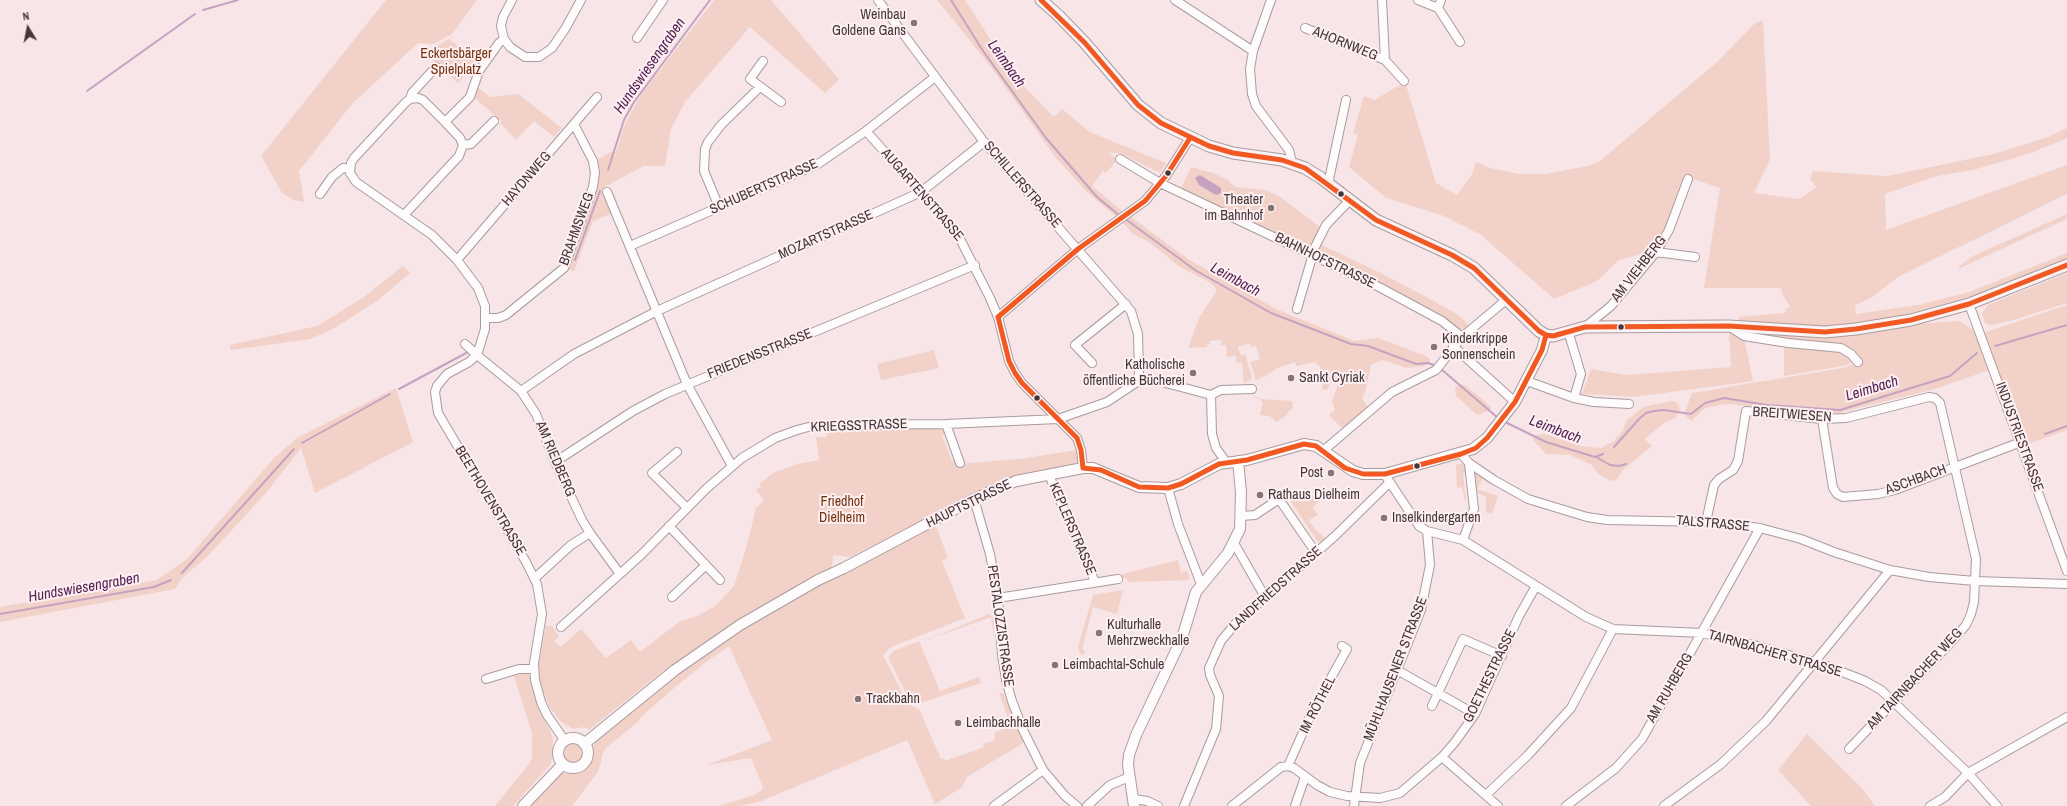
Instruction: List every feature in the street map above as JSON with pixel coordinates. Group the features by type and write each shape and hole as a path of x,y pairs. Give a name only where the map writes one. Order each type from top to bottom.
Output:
{"main road":[{"path":"1041,0 1080,38 1138,104 1162,123 1190,138 1233,153 1292,163 1305,168 1376,220 1452,255 1474,268 1539,331 1546,335 1553,336 1585,327 1729,326 1825,332 1856,329 1911,320 1969,304 2067,265"}],"street":[{"path":"512,0 503,17 501,26 504,39 510,47 525,57 539,57 552,48 581,0"},
{"path":"637,38 663,0"},
{"name":"SCHILLERSTRASSE","path":"878,0 984,142 1131,311 1136,324 1139,379"},
{"path":"1175,0 1253,51"},
{"path":"1271,0 1253,51 1250,69 1252,94 1256,106 1289,150 1292,163"},
{"path":"1382,0 1384,60 1404,80"},
{"path":"1418,0 1438,8 1460,42"},
{"path":"1438,8 1441,0"},
{"name":"AHORNWEG","path":"1305,28 1384,60"},
{"path":"445,122 470,97 479,70 499,43 504,39"},
{"path":"763,61 750,79 781,102"},
{"path":"436,67 412,93 410,99 354,158 350,169 356,182 405,214 432,236 457,260 482,296 486,318 485,329 477,355"},
{"name":"SCHUBERTSTRASSE","path":"630,246 818,164 866,131 936,77"},
{"path":"719,207 704,171 706,149 714,133 760,87"},
{"name":"HAYDNWEG","path":"457,260 596,97"},
{"path":"405,214 459,156 463,145 460,138 423,100 410,99"},
{"path":"1328,184 1346,100"},
{"path":"463,145 471,144 494,121"},
{"name":"BRAHMSWEG","path":"486,318 498,318 506,315 564,268 593,187 595,173 593,161 574,124"},
{"name":"AUGARTENSTRASSE","path":"866,131 957,233 975,265 998,317 1009,361 1014,372 1022,383 1077,438 1081,450 1083,468"},
{"path":"998,317 1078,249 1145,201 1160,183 1190,138"},
{"name":"MOZARTSTRASSE","path":"520,391 574,354 657,311 921,192 984,142"},
{"name":"BAHNHOFSTRASSE","path":"1120,159 1160,183 1381,288 1442,321 1462,337"},
{"path":"320,194 332,177 343,168 350,169"},
{"name":"AM VIEHBERG","path":"1585,327 1611,306 1656,252 1669,230 1688,179"},
{"path":"607,192 687,384 732,466"},
{"path":"1297,309 1312,254 1326,225 1350,200"},
{"path":"1656,252 1695,257"},
{"name":"FRIEDENSSTRASSE","path":"555,462 641,406 687,384 975,265"},
{"path":"1323,451 1392,392 1436,370 1453,346 1462,337 1506,300"},
{"path":"1092,363 1075,345 1126,304"},
{"name":"INDUSTRIESTRASSE","path":"1969,304 2021,442 2067,571"},
{"path":"1729,326 1744,336 1788,343 1841,348 1851,354 1858,362"},
{"path":"1568,331 1581,374 1574,398"},
{"name":"HAUPTSTRASSE","path":"584,744 675,670 712,643 818,580 844,568 974,499 1016,481 1083,468 1101,470 1139,487 1168,488 1181,484 1226,462 1238,461 1304,444 1316,446 1353,471 1387,478 1461,454 1478,446 1497,426 1515,402 1542,350 1546,335"},
{"name":"AM RIEDBERG","path":"465,344 520,391 536,414 555,462 590,533 620,574"},
{"path":"1453,346 1515,402"},
{"name":"BEETHOVENSTRASSE","path":"477,355 441,380 435,392 435,400 444,425 535,578 542,614 534,669 541,702 550,720 565,741"},
{"path":"1139,379 1162,382 1211,395 1221,390 1252,389"},
{"name":"KRIEGSSTRASSE","path":"561,627 620,574 732,466 757,447 775,438 816,425 946,424 1058,419 1114,398 1134,386 1139,379"},
{"path":"1527,381 1574,398 1594,402 1628,404"},
{"path":"1211,395 1212,434 1216,448 1226,462"},
{"name":"BREITWIESEN","path":"1706,522 1714,485 1719,478 1733,470 1738,461 1746,411 1822,419 1846,418 1928,397 1935,398 1940,403 1955,466"},
{"name":"ASCHBACH","path":"1822,419 1833,488 1837,494 1843,497 1878,494 1895,490 2021,442"},
{"path":"946,424 960,463"},
{"path":"677,452 652,472 687,508"},
{"name":"TALSTRASSE","path":"1461,454 1469,463 1494,480 1528,499 1573,514 1607,520 1706,522 1760,528 1801,539 1834,552 1890,570 1929,577 1975,581 2067,584"},
{"path":"1158,806 1141,799 1134,803 1129,777 1129,755 1136,735 1182,638 1196,592 1201,584 1228,553 1240,529 1241,516 1238,461"},
{"path":"1463,540 1473,515 1474,506 1469,463"},
{"path":"1955,466 1976,559 1975,581"},
{"name":"KEPLERSTRASSE","path":"1050,475 1095,582"},
{"path":"1387,478 1419,526 1427,531"},
{"name":"LANDFRIEDSTRASSE","path":"1184,806 1209,749 1216,724 1219,696 1210,675 1211,662 1227,632 1362,510 1387,478"},
{"path":"1168,488 1178,524 1201,584"},
{"name":"PESTALOZZISTRASSE","path":"974,499 990,554 998,598 1002,654 1006,680 1024,730 1043,770 1065,796 1077,806"},
{"path":"1241,516 1255,515 1279,499 1316,553"},
{"path":"669,526 720,580"},
{"name":"AM RUHBERG","path":"1566,806 1616,768 1633,751 1642,739 1760,528"},
{"name":"TAIRNBACHER STRASSE","path":"1427,531 1463,540 1586,617 1613,629 1702,633 1754,645 1865,680 1880,690 1968,773 1997,806"},
{"name":"MÜHLHAUSENER STRASSE","path":"1354,806 1360,763 1421,610 1430,565 1427,531"},
{"path":"535,578 571,545 590,533"},
{"path":"1234,543 1265,598"},
{"path":"672,597 706,565"},
{"path":"1664,806 1721,764 1742,746 1766,721 1890,570"},
{"name":"KEPLERSTRASSE","path":"998,598 1118,579"},
{"name":"AM TAIRNBACHER WEG","path":"1849,749 1966,625 1974,602 1975,581"},
{"name":"GOETHESTRASSE","path":"1288,766 1294,768 1305,777 1330,792 1356,797 1380,798 1400,793 1442,757 1475,714 1519,616 1536,586"},
{"path":"1486,795 1528,754 1570,708 1613,629"},
{"path":"1432,706 1463,639 1502,656"},
{"name":"IM RÖTHEL","path":"1288,766 1311,714 1347,649 1342,646"},
{"path":"486,679 519,669 534,669"},
{"path":"1397,670 1475,714"},
{"path":"1930,806 1945,797 1968,773 2067,717"},
{"path":"573,738 584,744 588,753 585,762 577,768 572,768 563,764 558,752 565,741 573,738"},
{"path":"1442,757 1498,806"},
{"path":"523,806 563,764"},
{"path":"1232,806 1281,767 1288,766"},
{"path":"996,805 1043,770"},
{"path":"1086,806 1110,785 1129,777"},
{"path":"1294,806 1305,777"}],"green space":[{"path":"386,0 477,0 452,34 433,44 418,43 352,104 299,171 304,202 294,200 282,193 261,156"},
{"path":"714,0 771,0 839,79 825,93 750,27 685,102 671,129 665,166 644,166 604,187 615,212 593,221 574,271 564,268 593,187 593,161 613,151 616,152 624,126 640,96"},
{"path":"937,0 965,0 1014,76 1054,117 1062,109 1090,132 1166,163 1160,173 1120,153 1109,153 1117,160 1106,173 1103,171 1092,186 1122,211 1115,216 1086,191 1056,158 992,68"},
{"path":"1763,20 1770,160 1754,193 1799,199 1817,187 1810,179 1813,171 1887,176 1994,154 2048,137 2067,128 2067,138 2028,154 1973,170 1937,176 1885,194 1886,230 2067,165 2067,194 1898,277 1871,298 1855,305 1856,314 1918,305 1969,292 2067,253 2067,259 1973,296 1897,317 1858,325 1827,328 1739,323 1739,317 1785,313 1786,309 1790,307 1782,293 1781,288 1704,288 1720,188 1690,178 1665,230 1652,251 1619,260 1597,281 1554,299 1481,235 1441,215 1386,198 1349,167 1358,135 1353,133 1364,96 1374,100 1405,82 1436,183 1457,195 1472,174 1476,162 1490,168 1520,174 1545,174 1588,166 1600,161 1716,63 1754,24"},
{"name":"Eckertsbärger Spielplatz","path":"449,39 477,60 458,83 424,53"},
{"path":"476,86 490,97 518,94 562,128 554,137 534,121 516,140 500,123 501,121 475,98"},
{"path":"1191,167 1213,173 1228,180 1235,187 1265,190 1279,196 1324,230 1317,243 1381,273 1428,298 1455,313 1464,320 1469,327 1465,330 1457,329 1179,192"},
{"path":"2067,214 2067,219 1960,268 1958,267 1973,256"},
{"path":"1131,217 1188,259 1276,309 1354,341 1378,338 1428,357 1430,360 1425,366 1406,368 1383,360 1371,365 1365,393 1362,399 1370,409 1345,431 1329,415 1335,410 1332,402 1339,381 1332,379 1328,389 1323,390 1322,387 1325,379 1320,376 1320,367 1315,362 1296,366 1295,362 1275,369 1271,373 1256,380 1250,362 1260,359 1256,346 1251,347 1250,343 1238,347 1241,356 1245,354 1252,378 1244,384 1242,362 1237,363 1236,356 1227,357 1226,345 1221,345 1221,340 1210,341 1210,344 1207,345 1207,347 1188,348 1199,318 1217,290 1211,283 1180,267 1149,242 1133,234 1123,223"},
{"path":"403,266 410,273 377,301 333,329 310,339 231,350 230,345 317,326 364,297"},
{"path":"2067,273 2067,303 2010,321 1990,325 1985,323 1982,313 1988,305"},
{"path":"2067,305 2067,430 2026,445 1995,368 1935,389 1838,413 1725,404 1705,408 1691,421 1684,414 1692,393 1843,368 1858,362 1859,360 1843,366 1784,376 1784,344 1746,334 1739,329 1779,333 1960,321 1973,330 1979,342 1983,333"},
{"path":"1729,332 1744,338 1753,381 1634,397 1582,394 1591,369 1626,375 1731,367"},
{"path":"934,350 939,368 881,380 877,364"},
{"path":"1460,384 1466,386 1481,398 1491,407 1490,410 1478,415 1475,413 1456,396 1455,388"},
{"path":"396,388 413,442 315,493 301,448 266,493 208,556 181,579 175,589 0,622 0,607 157,580 188,558 273,459 297,438"},
{"path":"1249,393 1260,399 1292,401 1293,408 1287,415 1276,422 1270,416 1260,415 1263,402"},
{"path":"1671,401 1676,402 1680,411 1675,418 1665,422 1645,439 1652,446 1624,469 1616,480 1611,481 1598,474 1592,465 1570,455 1546,454 1533,438 1537,435 1545,434 1581,446 1601,448 1614,441 1623,430 1626,421 1643,407"},
{"name":"Friedhof Dielheim","path":"826,428 944,428 946,434 942,436 952,461 956,460 958,464 1020,459 1077,450 1078,459 1076,465 1039,475 944,511 850,557 833,555 832,568 703,644 658,675 589,730 585,727 573,729 560,721 549,706 541,687 539,675 539,663 546,625 552,626 559,636 554,641 561,647 581,629 606,658 631,640 640,652 679,622 699,615 715,606 734,586 747,545 756,508 764,500 756,490 761,486 759,484 773,473 797,464 819,460 816,437 827,437"},
{"path":"1456,465 1465,465 1467,473 1463,473 1465,501 1462,487 1457,488"},
{"path":"1472,471 1483,478 1477,489 1498,496 1492,514 1486,512 1486,497 1474,491"},
{"path":"1305,488 1310,497 1316,494 1320,500 1313,507 1318,515 1309,520 1314,528 1327,540 1324,543 1318,542 1289,499"},
{"path":"936,526 948,558 942,561 965,618 891,647 883,655 908,704 919,709 941,759 944,758 945,761 984,747 983,744 995,740 994,733 1011,726 999,693 1004,694 1025,742 968,776 961,788 935,804 907,740 759,802 740,806 719,806 754,795 761,791 763,787 751,758 707,765 772,740 729,646 706,662 673,689 641,717 639,721 607,747 602,755 597,773 572,806 528,806 558,775 563,773 579,773 585,769 591,761 593,747 596,741 609,729 659,686 735,632 789,600"},
{"path":"1178,560 1181,572 1187,571 1190,580 1128,582 1127,578 1103,579"},
{"path":"1123,590 1117,614 1093,607 1082,649 1085,650 1084,655 1080,654 1078,647 1093,595"},
{"path":"989,614 994,617 994,636 991,617 927,640"},
{"path":"919,641 940,691 979,677 981,683 924,702 910,702 888,657 894,651"},
{"path":"527,672 532,680 537,701 553,738 552,760 550,765 513,806 495,806 529,764 532,758 532,733 514,676"},
{"path":"1807,734 1861,787 1875,806 1811,806 1778,770"},
{"path":"573,742 581,745 584,753 581,761 573,764 565,761 562,753 565,745"}],"shaded area":[{"path":"1200,175 1221,188 1221,193 1217,195 1214,194 1199,185 1195,178"}],"waterway":[{"path":"203,10 238,0"},
{"name":"Hundswiesengraben","path":"608,170 624,120 634,102 710,0"},
{"name":"Leimbach","path":"951,0 983,51 1046,138 1097,197 1120,216"},
{"path":"87,91 195,14"},
{"name":"Hundswiesengraben","path":"575,260 600,191"},
{"name":"Leimbach","path":"1124,218 1195,270 1271,313 1351,344 1368,346 1416,364 1428,363 1437,366"},
{"name":"Leimbach","path":"1995,346 2067,325"},
{"name":"Hundswiesengraben","path":"399,389 468,352"},
{"name":"Leimbach","path":"1614,447 1646,413 1664,410 1691,414 1705,403 1724,398 1767,405 1840,410 1950,376 1977,353"},
{"name":"Leimbach","path":"1441,369 1498,418"},
{"name":"Hundswiesengraben","path":"302,443 390,394"},
{"name":"Leimbach","path":"1503,421 1546,442 1595,457 1603,454"},
{"path":"2045,434 2067,426"},
{"name":"Hundswiesengraben","path":"182,573 294,449"},
{"name":"Leimbach","path":"1596,457 1610,465 1619,466 1626,464"},
{"name":"Hundswiesengraben","path":"0,614 154,587 171,580"}],"transit line":[{"path":"1041,0 1085,43 1138,105 1161,123 1209,146 1233,153 1282,160 1305,168 1376,220 1452,255 1474,268 1539,331 1546,335 1553,336 1585,327 1729,326 1825,332 1856,329 1911,320 1969,304 2067,265"},
{"path":"998,317 1078,249 1145,201 1166,176 1190,138"},
{"path":"998,317 1009,361 1015,373 1022,383 1077,438 1081,450 1083,468"},
{"path":"1083,468 1101,470 1139,487 1168,488 1181,484 1219,464 1247,460 1304,444 1316,446 1345,468 1363,474 1385,474 1461,454 1476,448 1487,438 1515,402 1542,350 1546,335"}],"place":[{"name":"Weinbau Goldene Gans","path":"914,23"},
{"name":"Theater im Bahnhof","path":"1271,208"},
{"name":"Kinderkrippe Sonnenschein","path":"1434,347"},
{"name":"Katholische öffentliche Bücherei","path":"1193,373"},
{"name":"Sankt Cyriak","path":"1291,378"},
{"name":"Post","path":"1331,473"},
{"name":"Rathaus Dielheim","path":"1260,495"},
{"name":"Inselkindergarten","path":"1384,518"},
{"name":"Kulturhalle Mehrzweckhalle","path":"1099,633"},
{"name":"Leimbachtal-Schule","path":"1055,665"},
{"name":"Trackbahn","path":"858,699"},
{"name":"Leimbachhalle","path":"958,723"}]}
